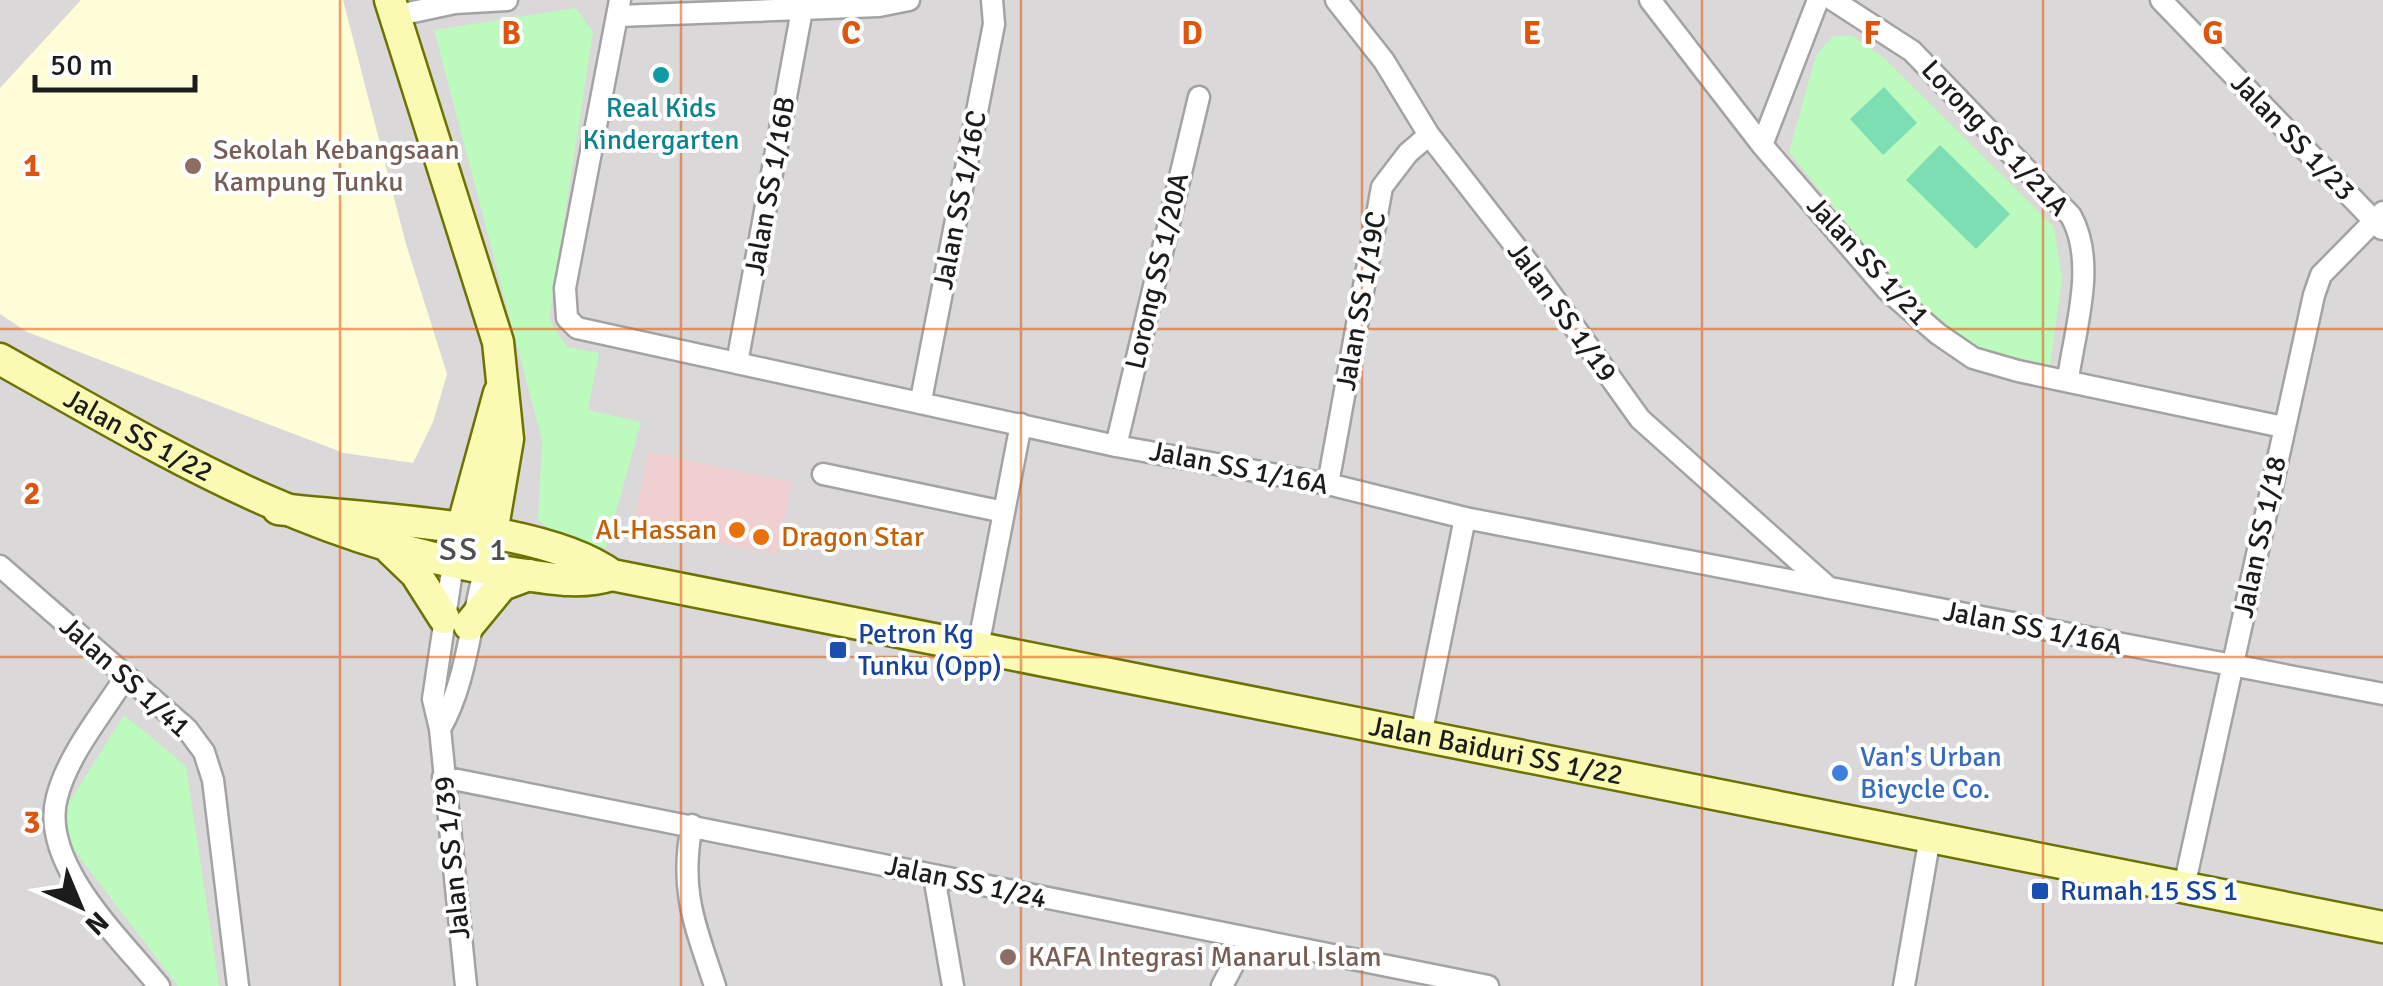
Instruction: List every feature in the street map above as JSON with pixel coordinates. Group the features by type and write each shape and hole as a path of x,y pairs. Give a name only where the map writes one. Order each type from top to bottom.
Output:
{"street":[{"path":"454,564 460,530 509,414 498,342 479,276 392,8 508,0"},
{"path":"619,8 802,10 908,0"},
{"name":"Jalan SS 1/16C","path":"920,400 994,24 992,0"},
{"name":"Jalan SS 1/19","path":"1336,0 1384,61 1428,136 1533,269 1640,418 1829,588"},
{"name":"Jalan SS 1/21","path":"1650,0 1762,145 1887,290 1973,358 2283,427"},
{"path":"1762,145 1818,0"},
{"name":"Lorong SS 1/21A","path":"1833,0 1912,51 2071,216 2083,239 2084,266 2068,379"},
{"name":"Jalan SS 1/23","path":"2161,0 2380,221"},
{"name":"Jalan SS 1/16A","path":"619,8 565,288 567,318 577,328 920,400 1116,446 1328,484 1466,518 2234,667"},
{"name":"Jalan SS 1/16B","path":"738,363 802,10"},
{"name":"Lorong SS 1/20A","path":"1116,446 1199,97"},
{"name":"Jalan SS 1/19C","path":"1328,484 1382,188 1428,136"},
{"name":"Jalan SS 1/18","path":"2184,887 2283,427 2321,274 2380,221"},
{"name":"Jalan SS 1/22","path":"3,369 278,509 395,536 454,564 586,583 612,575"},
{"path":"978,648 1022,424"},
{"path":"485,569 492,534 494,455"},
{"path":"494,455 453,494 395,536 416,574 456,621 502,585 529,575"},
{"path":"494,455 514,511 542,546"},
{"path":"823,474 1004,512"},
{"path":"1421,736 1466,518"},
{"name":"Jalan SS 1/22","path":"395,536 460,530 492,534 590,558 612,575"},
{"name":"Jalan SS 1/39","path":"454,564 456,701 440,729 466,986"},
{"name":"Jalan SS 1/41","path":"0,566 187,728 204,752 213,780 238,986"},
{"name":"Jalan SS 1/39","path":"456,621 485,569"},
{"name":"Jalan Baiduri SS 1/22","path":"612,575 2383,927"},
{"path":"2234,667 2383,694"},
{"path":"126,676 70,765 56,798 54,839 86,894 159,986"},
{"name":"Jalan SS 1/24","path":"444,778 1488,986"},
{"path":"692,825 684,866 687,900 715,986"},
{"path":"1904,986 1930,837"},
{"path":"934,876 953,986"},
{"path":"1222,986 1246,940"}],"shaded area":[{"path":"0,0 2383,0 2383,986 0,986"},
{"name":"Sekolah Kebangsaan Kampung Tunku","path":"81,0 343,0 406,244 447,374 433,422 413,463 344,453 27,332 0,314 0,88"},
{"path":"649,452 792,482 777,555 633,525"}],"green space":[{"path":"576,8 593,32 549,319 567,347 599,353 588,410 641,422 606,548 558,535 538,520 542,440 434,30"},
{"path":"1833,36 1853,36 1884,58 2054,227 2062,279 2050,366 1982,353 1898,287 1789,152 1816,55"},
{"path":"1884,87 1917,123 1883,155 1850,119"},
{"path":"1940,145 2010,214 1976,249 1906,180"},
{"path":"124,715 186,766 219,986 178,986 55,825"}],"place":[{"name":"Real Kids Kindergarten","path":"661,75"},
{"name":"Sekolah Kebangsaan Kampung Tunku","path":"193,166"},
{"name":"Al-Hassan","path":"737,530"},
{"name":"Dragon Star","path":"761,537"},
{"name":"Petron Kg Tunku (Opp)","path":"838,650"},
{"name":"Van's Urban Bicycle Co.","path":"1840,773"},
{"name":"Rumah 15 SS 1","path":"2040,891"},
{"name":"KAFA Integrasi Manarul Islam","path":"1008,957"}],"district":[{"name":"SS 1","path":"474,549"}]}
